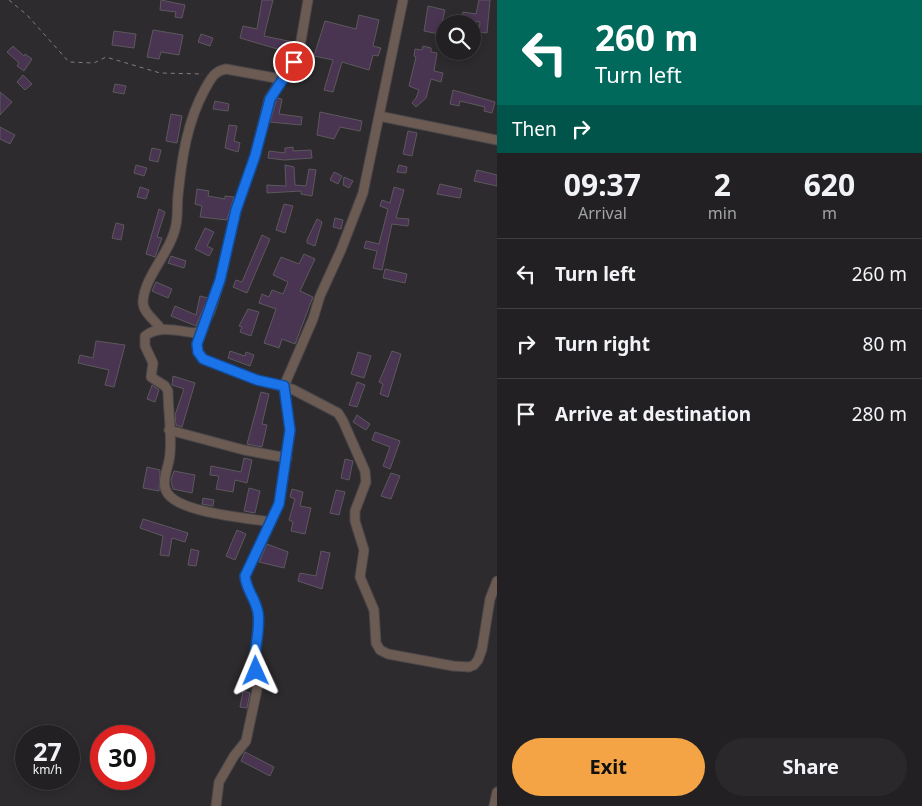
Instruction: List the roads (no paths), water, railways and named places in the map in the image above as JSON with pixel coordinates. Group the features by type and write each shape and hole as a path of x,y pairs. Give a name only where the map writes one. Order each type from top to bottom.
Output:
{"street":[{"path":"308,0 299,52 270,99 255,156 236,210 220,280 210,312 200,331 197,344 198,352 203,359 257,380 284,386 338,413 365,471 366,482 356,511 355,521 364,550 360,577 374,610 376,643 380,650 388,654 453,666 469,667 474,665 482,649 490,599 497,581"},
{"path":"216,806 220,782 234,756 246,741 258,685 259,678 255,661 258,613 256,603 246,585 245,576 279,504 290,430 284,386 363,193 403,0"},
{"path":"160,329 142,304 148,284 166,253 174,232 188,128 196,105 214,74 226,69 281,79"},
{"path":"379,116 497,140"},
{"path":"200,331 195,333 160,329 145,336 145,346 153,363 152,378 165,386 168,391 170,453 164,483 168,494 180,504 271,522"},
{"path":"169,430 252,452 287,458"},
{"path":"494,806 497,792"}]}
